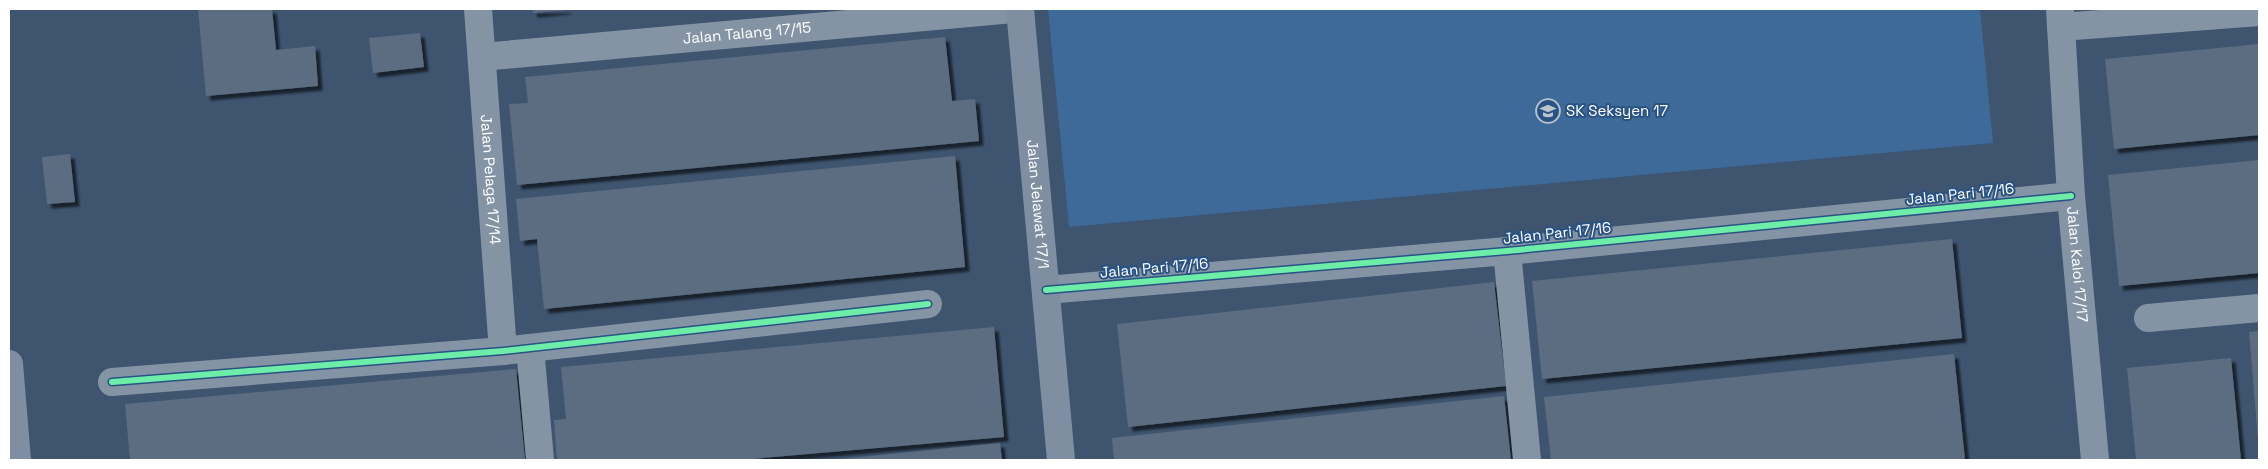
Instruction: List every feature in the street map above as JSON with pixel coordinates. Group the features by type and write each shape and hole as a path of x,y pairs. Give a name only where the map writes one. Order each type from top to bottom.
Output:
{"street":[{"name":"Jalan Pelaga 17/14","path":"478,9 517,349 540,460"},
{"name":"Jalan Talang 17/15","path":"482,56 1013,9"},
{"name":"Jalan Jelawat 17/1","path":"1020,9 1061,460"},
{"path":"2060,18 2259,12"},
{"name":"Jalan Kaloi 17/17","path":"2060,18 2071,196 2095,460"},
{"name":"Jalan Pari 17/16","path":"1046,290 1507,251 2071,196"},
{"path":"1507,251 1527,460"},
{"path":"112,382 517,349 928,304"},
{"path":"2148,318 2259,308"},
{"path":"9,364 17,460"}],"shaded area":[{"name":"SK Seksyen 17","path":"1048,9 1980,9 1993,143 1069,227"}],"building":[{"path":"198,9 272,9 276,50 315,46 318,86 206,96"},
{"path":"532,9 567,9 567,10 533,13"},
{"path":"420,33 424,67 373,73 369,38"},
{"path":"945,37 952,101 975,99 979,141 517,185 509,104 528,103 525,77"},
{"path":"2259,44 2259,135 2114,149 2105,59"},
{"path":"70,154 75,202 47,204 42,157"},
{"path":"955,156 965,267 544,309 537,239 520,241 516,199"},
{"path":"2259,160 2259,273 2119,286 2108,175"},
{"path":"1952,239 1962,338 1542,379 1532,281"},
{"path":"1494,282 1506,386 1128,427 1117,324"},
{"path":"994,327 1004,437 740,460 557,460 554,420 566,419 561,367"},
{"path":"2259,331 2259,440 2258,440 2249,332"},
{"path":"1954,354 1965,460 1551,460 1544,397"},
{"path":"2231,358 2241,460 2136,460 2127,368"},
{"path":"516,369 525,460 130,460 125,404"},
{"path":"1504,396 1511,460 1114,460 1112,438"},
{"path":"1000,443 1002,460 841,460 841,459"}],"cycle path":[{"path":"1046,290 1507,251 2071,196"},
{"path":"112,382 503,351 928,304"}],"place":[{"name":"SK Seksyen 17","path":"1548,111"}]}
